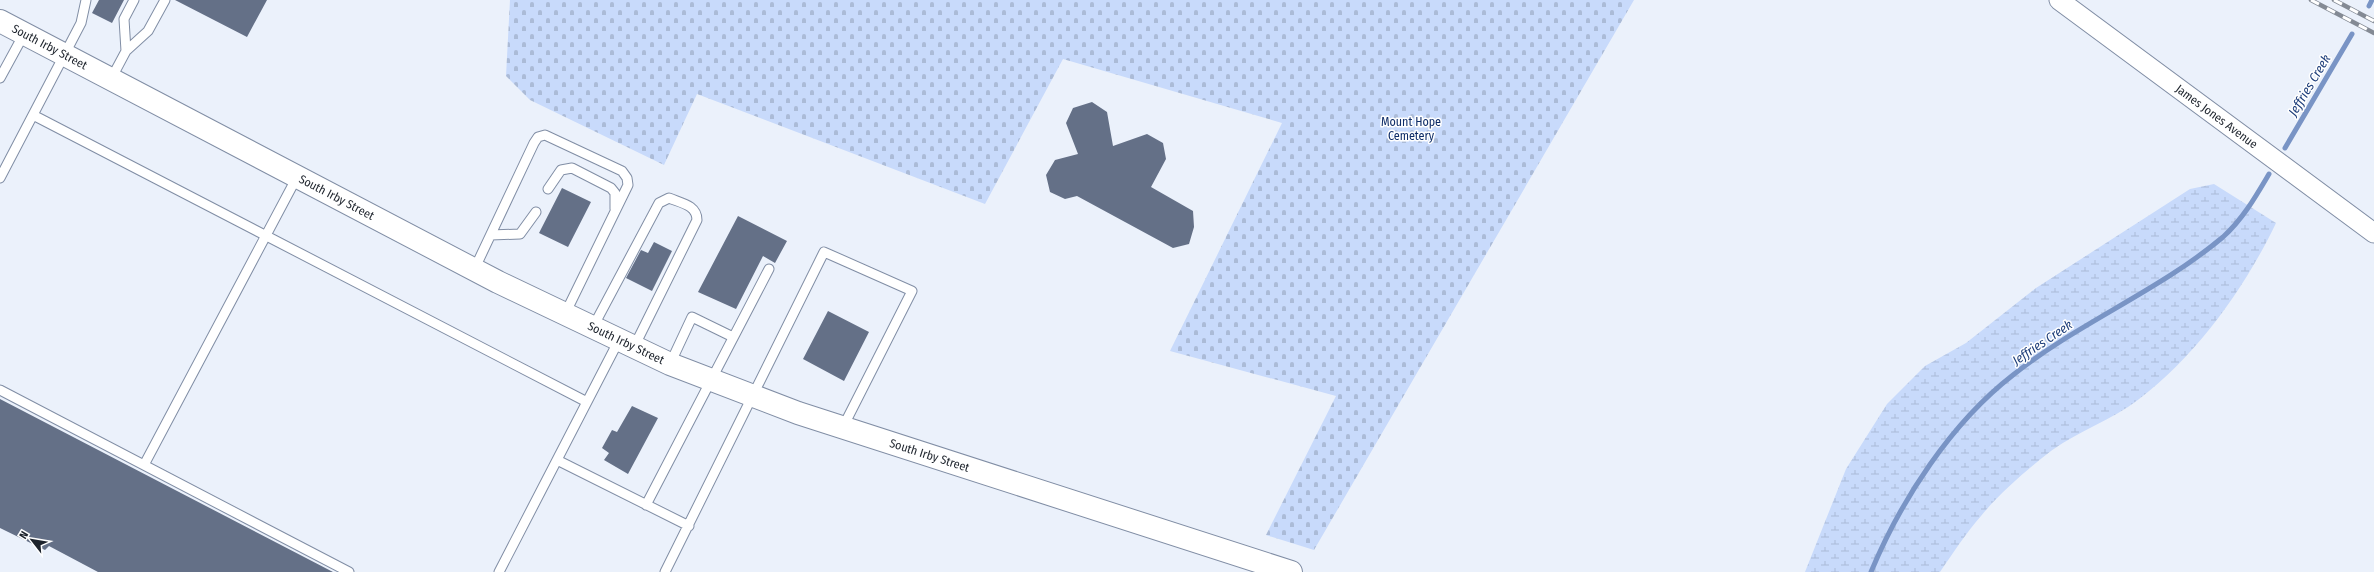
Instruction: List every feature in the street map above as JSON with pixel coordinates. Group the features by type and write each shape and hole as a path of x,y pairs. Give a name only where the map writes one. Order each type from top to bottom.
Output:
{"main road":[{"name":"South Irby Street","path":"0,21 474,270 670,364 752,396 843,428 1290,572"}],"street":[{"name":"James Jones Avenue","path":"2059,0 2374,233"}],"lane":[{"path":"0,178 82,22 86,0"},
{"path":"126,51 124,19 134,0"},
{"path":"111,80 126,51 148,31 165,0"},
{"path":"0,78 24,34"},
{"path":"33,115 587,402"},
{"path":"474,270 534,142 538,137 545,135 622,171 628,178 628,185 565,314"},
{"path":"548,189 561,170 572,168 611,188 615,193 614,216"},
{"path":"144,465 297,177"},
{"path":"498,572 587,402 627,343 697,220 697,213 693,208 669,198 659,203 593,327"},
{"path":"491,235 520,234 536,212"},
{"path":"665,572 824,252 912,291 843,428"},
{"path":"646,505 769,268"},
{"path":"670,364 692,317 733,337"},
{"path":"0,390 349,572"},
{"path":"557,460 689,526"}],"green space":[{"name":"Mount Hope Cemetery","path":"510,0 1634,0 1314,550 1266,535 1336,396 1170,351 1282,123 1063,59 985,204 697,94 664,165 530,100 506,76"},
{"path":"2214,184 2276,223 2248,274 2232,299 2214,324 2173,370 2128,407 2062,443 2026,471 1987,508 1940,572 1805,572 1846,469 1887,404 1925,366 1966,343 2036,288 2190,189"}],"building":[{"path":"99,0 124,0 112,23 92,13"},
{"path":"175,0 267,0 247,37"},
{"path":"1092,102 1107,112 1113,146 1147,134 1163,143 1166,159 1151,187 1193,211 1194,227 1189,244 1173,248 1077,196 1065,199 1050,192 1046,175 1055,160 1078,154 1066,123 1073,108"},
{"path":"562,188 591,202 568,247 539,233"},
{"path":"738,216 787,241 775,263 763,256 736,309 698,292"},
{"path":"654,242 672,251 652,291 626,278 641,250 648,253"},
{"path":"828,311 869,332 844,381 803,359"},
{"path":"0,399 333,572 98,572 49,546 45,550 0,528"},
{"path":"632,406 658,418 628,474 604,460 609,453 602,448 612,430 617,432"}],"waterway":[{"name":"Jeffries Creek","path":"2369,6 2372,0"},
{"name":"Jeffries Creek","path":"2285,148 2352,34"},
{"name":"Jeffries Creek","path":"1871,572 1897,518 1930,464 1949,439 1990,394 2038,356 2146,291 2198,256 2223,237 2243,215 2269,174"}],"railway":[{"path":"2311,0 2374,33"},
{"path":"2334,0 2374,21"}]}
